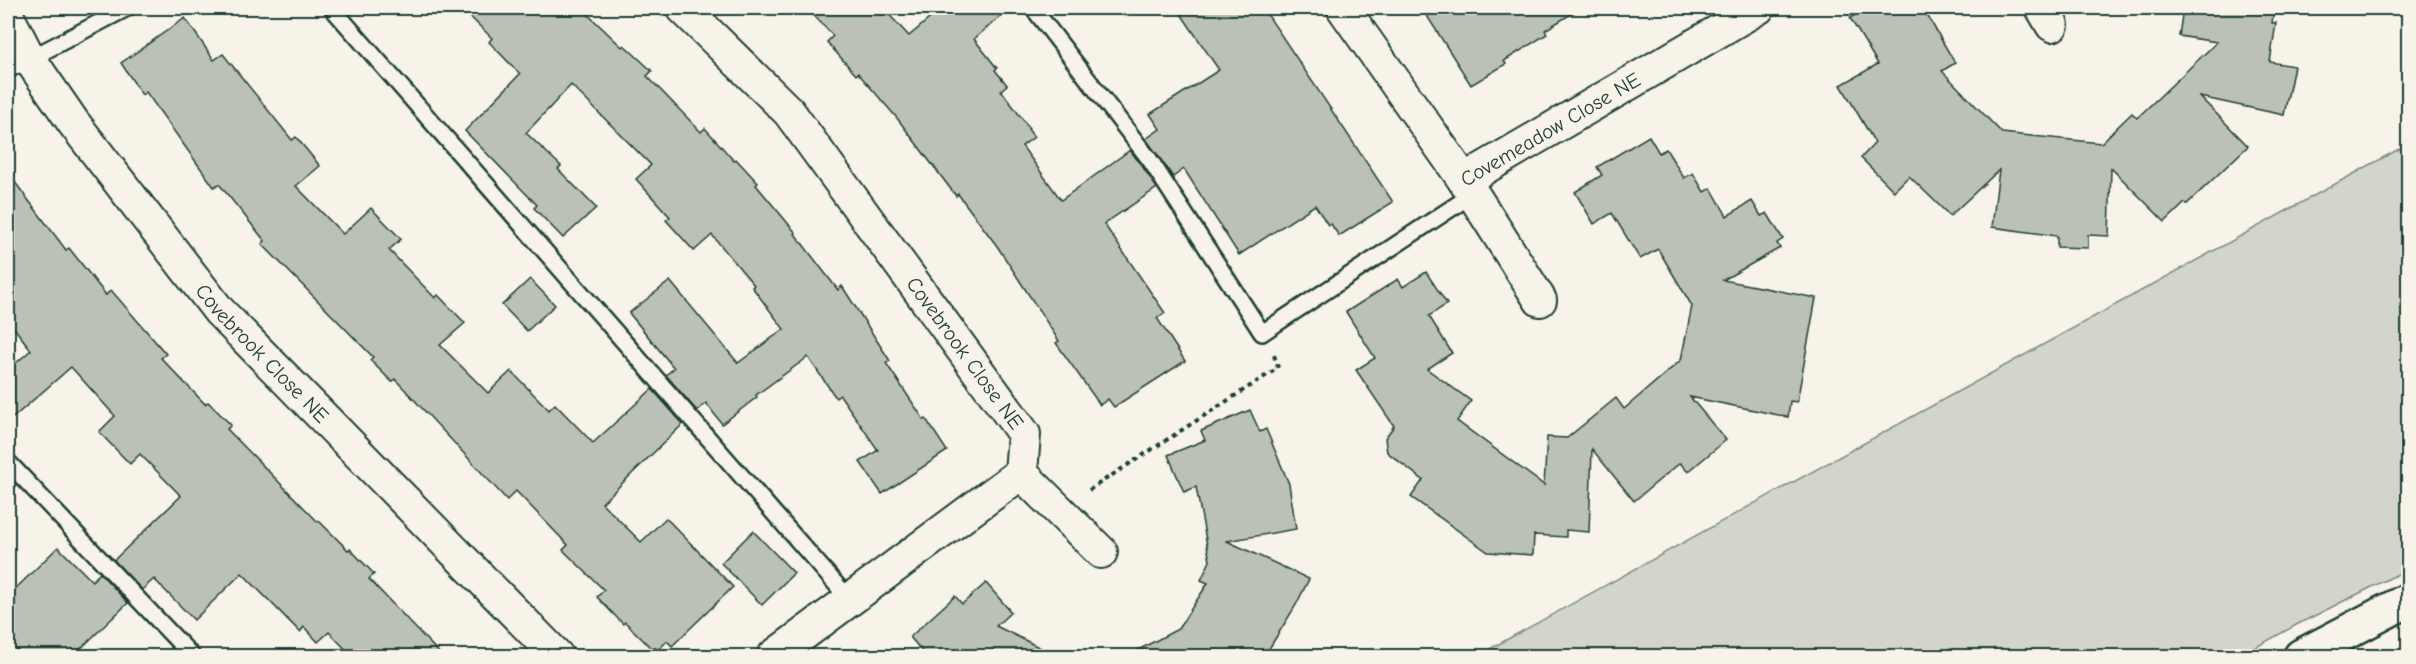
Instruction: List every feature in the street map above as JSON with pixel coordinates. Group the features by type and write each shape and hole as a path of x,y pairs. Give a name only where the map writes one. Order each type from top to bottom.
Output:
{"highway":[{"path":"2301,657 2409,600"}],"street":[{"name":"Covebrook Close NE","path":"683,8 789,112 1024,434 1021,473"},
{"name":"Covemeadow Close NE","path":"1343,8 1468,187 1758,8"},
{"name":"Covebrook Close NE","path":"8,17 18,64 73,122 219,311 557,657"},
{"path":"1468,187 1540,300"},
{"path":"774,657 1021,473 1101,552"}],"lane":[{"path":"18,64 127,8"},
{"path":"332,8 849,599"},
{"path":"1032,8 1150,160 1262,333 1468,187"},
{"path":"8,462 192,657"}],"path":[{"path":"1058,511 1278,368 1273,354 1283,348"}],"shaded area":[{"path":"2408,144 2408,569 2240,656 1477,656"}],"building":[{"path":"461,8 581,8 622,47 624,45 652,71 647,76 701,132 705,128 734,161 736,159 758,183 756,185 796,233 838,290 842,286 890,361 886,363 947,451 882,494 860,462 878,450 840,395 836,398 808,357 756,395 757,397 722,424 706,403 697,411 666,375 674,368 629,313 670,281 738,363 784,329 752,287 754,285 712,235 694,251 666,220 670,217 636,179 651,165 571,85 526,133 561,166 558,169 596,208 563,238 534,208 537,205 465,131 520,74 489,42 492,38"},
{"path":"807,8 883,8 909,36 942,8 1010,8 974,39 997,68 995,70 1007,85 1001,90 1034,137 1022,146 1061,200 1130,150 1157,188 1104,224 1165,313 1157,318 1185,361 1114,407 1108,399 1100,405 1056,343 1059,341 997,246 897,118 858,73 856,75 827,42 833,36"},
{"path":"1177,8 1263,8 1393,202 1339,236 1331,224 1328,225 1315,205 1239,255 1184,169 1173,177 1146,139 1160,129 1150,114 1219,70"},
{"path":"1422,8 1581,8 1545,30 1547,34 1504,61 1506,64 1471,85"},
{"path":"1867,8 1923,8 1955,63 1942,71 2002,133 2101,143 2132,113 2137,118 2217,42 2179,36 2183,8 2274,8 2272,23 2276,23 2270,62 2294,66 2284,115 2200,97 2248,146 2165,222 2111,168 2109,236 2088,235 2088,248 2057,247 2057,236 1992,227 1999,170 1950,216 1909,176 1894,191 1861,158 1875,143 1841,85 1878,64 1850,18"},
{"path":"185,18 214,60 223,54 292,140 296,137 320,166 296,186 343,234 371,208 401,239 389,250 435,298 438,295 465,323 440,345 488,393 511,371 549,410 555,404 593,443 652,389 683,424 602,503 641,542 666,518 733,587 672,646 667,641 658,650 654,647 652,649 597,597 604,590 563,550 568,545 516,491 507,500 395,379 392,382 370,360 373,357 262,244 265,241 219,184 214,187 146,92 142,95 121,63"},
{"path":"1649,136 1659,153 1666,149 1684,178 1693,173 1704,192 1711,188 1727,216 1752,201 1761,216 1767,213 1783,239 1777,243 1780,248 1723,280 1816,298 1797,402 1790,401 1788,417 1690,397 1726,440 1688,472 1680,463 1634,501 1592,449 1589,532 1566,530 1566,537 1534,535 1533,555 1488,552 1411,497 1423,480 1387,452 1385,438 1394,426 1356,370 1375,358 1346,312 1398,279 1403,287 1426,272 1447,304 1429,316 1452,353 1427,369 1471,401 1457,421 1544,485 1547,437 1567,438 1616,398 1624,409 1681,360 1692,306 1658,249 1640,259 1612,213 1594,224 1575,192 1602,175 1597,167"},
{"path":"8,173 66,250 69,248 106,295 111,290 166,354 161,358 205,404 208,402 231,425 227,429 318,522 348,550 350,549 374,574 369,579 443,657 353,657 329,632 318,642 304,627 300,632 242,573 194,620 154,579 142,590 114,560 181,496 140,454 130,464 99,432 115,416 71,367 8,422 8,370 31,350 8,320"},
{"path":"530,279 555,305 527,331 502,305"},
{"path":"1250,410 1260,432 1266,429 1289,484 1296,529 1227,541 1309,579 1296,605 1264,657 1125,657 1178,629 1208,583 1201,580 1210,561 1196,487 1184,492 1168,455 1205,440 1201,431"},
{"path":"753,531 794,573 762,605 721,563"},
{"path":"58,547 92,581 100,573 128,603 72,657 8,657 8,596"},
{"path":"986,583 1011,612 996,626 1059,657 927,657 910,637 955,596 962,604"}]}
